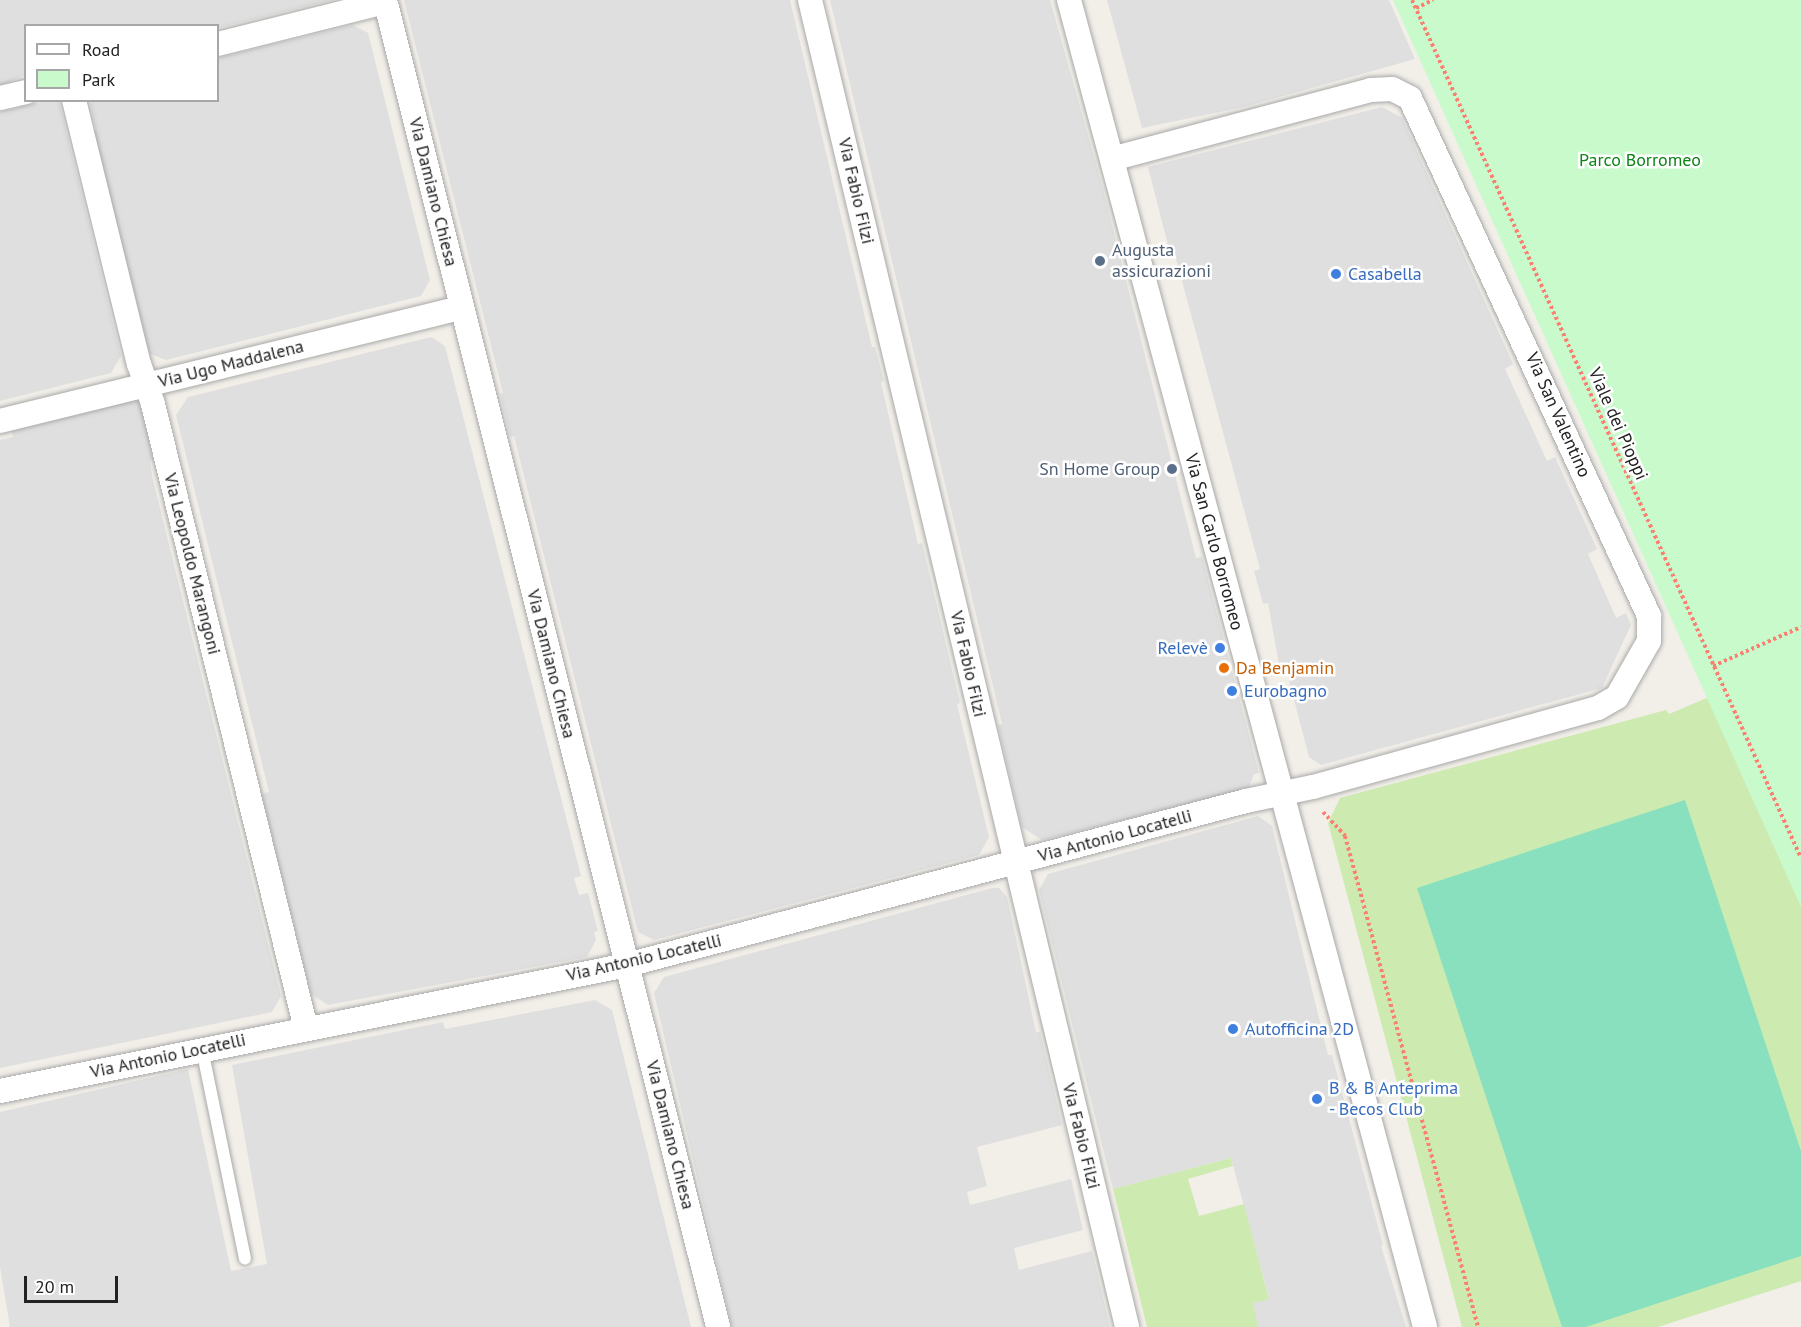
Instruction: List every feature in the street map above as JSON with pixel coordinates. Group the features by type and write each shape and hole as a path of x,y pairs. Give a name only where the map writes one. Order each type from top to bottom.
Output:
{"street":[{"name":"Via Fabio Filzi","path":"810,0 1127,1327"},
{"name":"Via San Carlo Borromeo","path":"1069,0 1425,1327"},
{"path":"219,44 385,1"},
{"name":"Via Damiano Chiesa","path":"385,1 718,1327"},
{"name":"Via San Valentino","path":"1112,159 1371,90 1392,88 1410,98 1649,616 1651,628 1643,654 1623,689 1608,704 1281,794"},
{"path":"0,98 24,92"},
{"name":"Via Leopoldo Marangoni","path":"75,102 306,1029"},
{"name":"Via Ugo Maddalena","path":"0,421 461,308"},
{"name":"Via Antonio Locatelli","path":"0,1091 627,965 1281,794"}],"lane":[{"path":"202,1049 244,1259"}],"path":[{"name":"Viale dei Pioppi","path":"1412,0 1801,858"},
{"path":"1416,8 1434,0"},
{"path":"1713,666 1801,627"},
{"path":"1312,787 1320,810 1345,836 1478,1327"}],"shaded area":[{"path":"0,0 332,0 219,28 219,24 24,24 24,75 0,86"},
{"path":"404,0 790,0 872,347 875,347 884,381 881,382 918,544 922,543 960,703 957,704 989,837 979,855 654,940 638,932 514,436 510,437 500,394 503,393"},
{"path":"830,0 1050,0 1102,185 1196,558 1202,557 1259,773 1254,774 1248,789 1042,840 1022,827 998,725 1002,724"},
{"path":"1107,0 1389,0 1415,59 1244,107 1142,128"},
{"path":"353,25 368,33 430,280 421,296 166,360 148,353 90,132 96,130 90,104 91,102 219,102 219,58"},
{"path":"43,102 59,102 121,356 111,373 0,401 0,112"},
{"path":"1382,107 1402,118 1513,364 1505,369 1547,461 1555,457 1597,549 1588,554 1616,618 1626,613 1631,625 1602,688 1321,765 1309,757 1286,669 1280,670 1268,603 1263,604 1254,571 1260,569 1173,248 1169,249 1148,167"},
{"path":"431,337 445,346 581,876 574,878 579,895 588,893 598,931 594,932 596,940 587,957 328,1005 311,994 261,794 269,792 176,415 188,397"},
{"path":"139,399 154,460 150,461 152,476 281,996 272,1012 0,1068 0,440 13,437 12,431"},
{"path":"1258,816 1272,826 1328,1055 1332,1055 1383,1245 1381,1246 1406,1327 1258,1327 1252,1303 1269,1298 1231,1158 1113,1189 1039,890 1048,874"},
{"path":"999,888 1007,897 1036,1032 1040,1032 1062,1125 977,1147 987,1186 967,1192 970,1205 1071,1179 1083,1230 1014,1248 1019,1270 1092,1251 1110,1327 732,1327 654,993 664,977"},
{"path":"595,1000 612,1010 691,1327 10,1327 0,1267 0,1112 188,1069 231,1271 267,1264 232,1065 443,1022 445,1029"}],"green space":[{"name":"Parco Borromeo","path":"1393,0 1801,0 1801,907"},
{"path":"1709,697 1801,900 1801,1281 1658,1327 1462,1327 1328,823 1340,798 1666,710 1669,714"},
{"path":"1685,800 1801,1151 1801,1256 1586,1327 1562,1327 1417,888"},
{"path":"1231,1158 1233,1166 1188,1179 1199,1216 1244,1204 1269,1299 1253,1303 1258,1327 1147,1327 1113,1189"}],"place":[{"name":"Augusta assicurazioni","path":"1100,261"},
{"name":"Casabella","path":"1336,274"},
{"name":"Sn Home Group","path":"1172,469"},
{"name":"Relevè","path":"1220,648"},
{"name":"Da Benjamin","path":"1224,668"},
{"name":"Eurobagno","path":"1232,691"},
{"name":"Autofficina 2D","path":"1233,1029"},
{"name":"B & B Anteprima - Becos Club","path":"1317,1099"}]}
